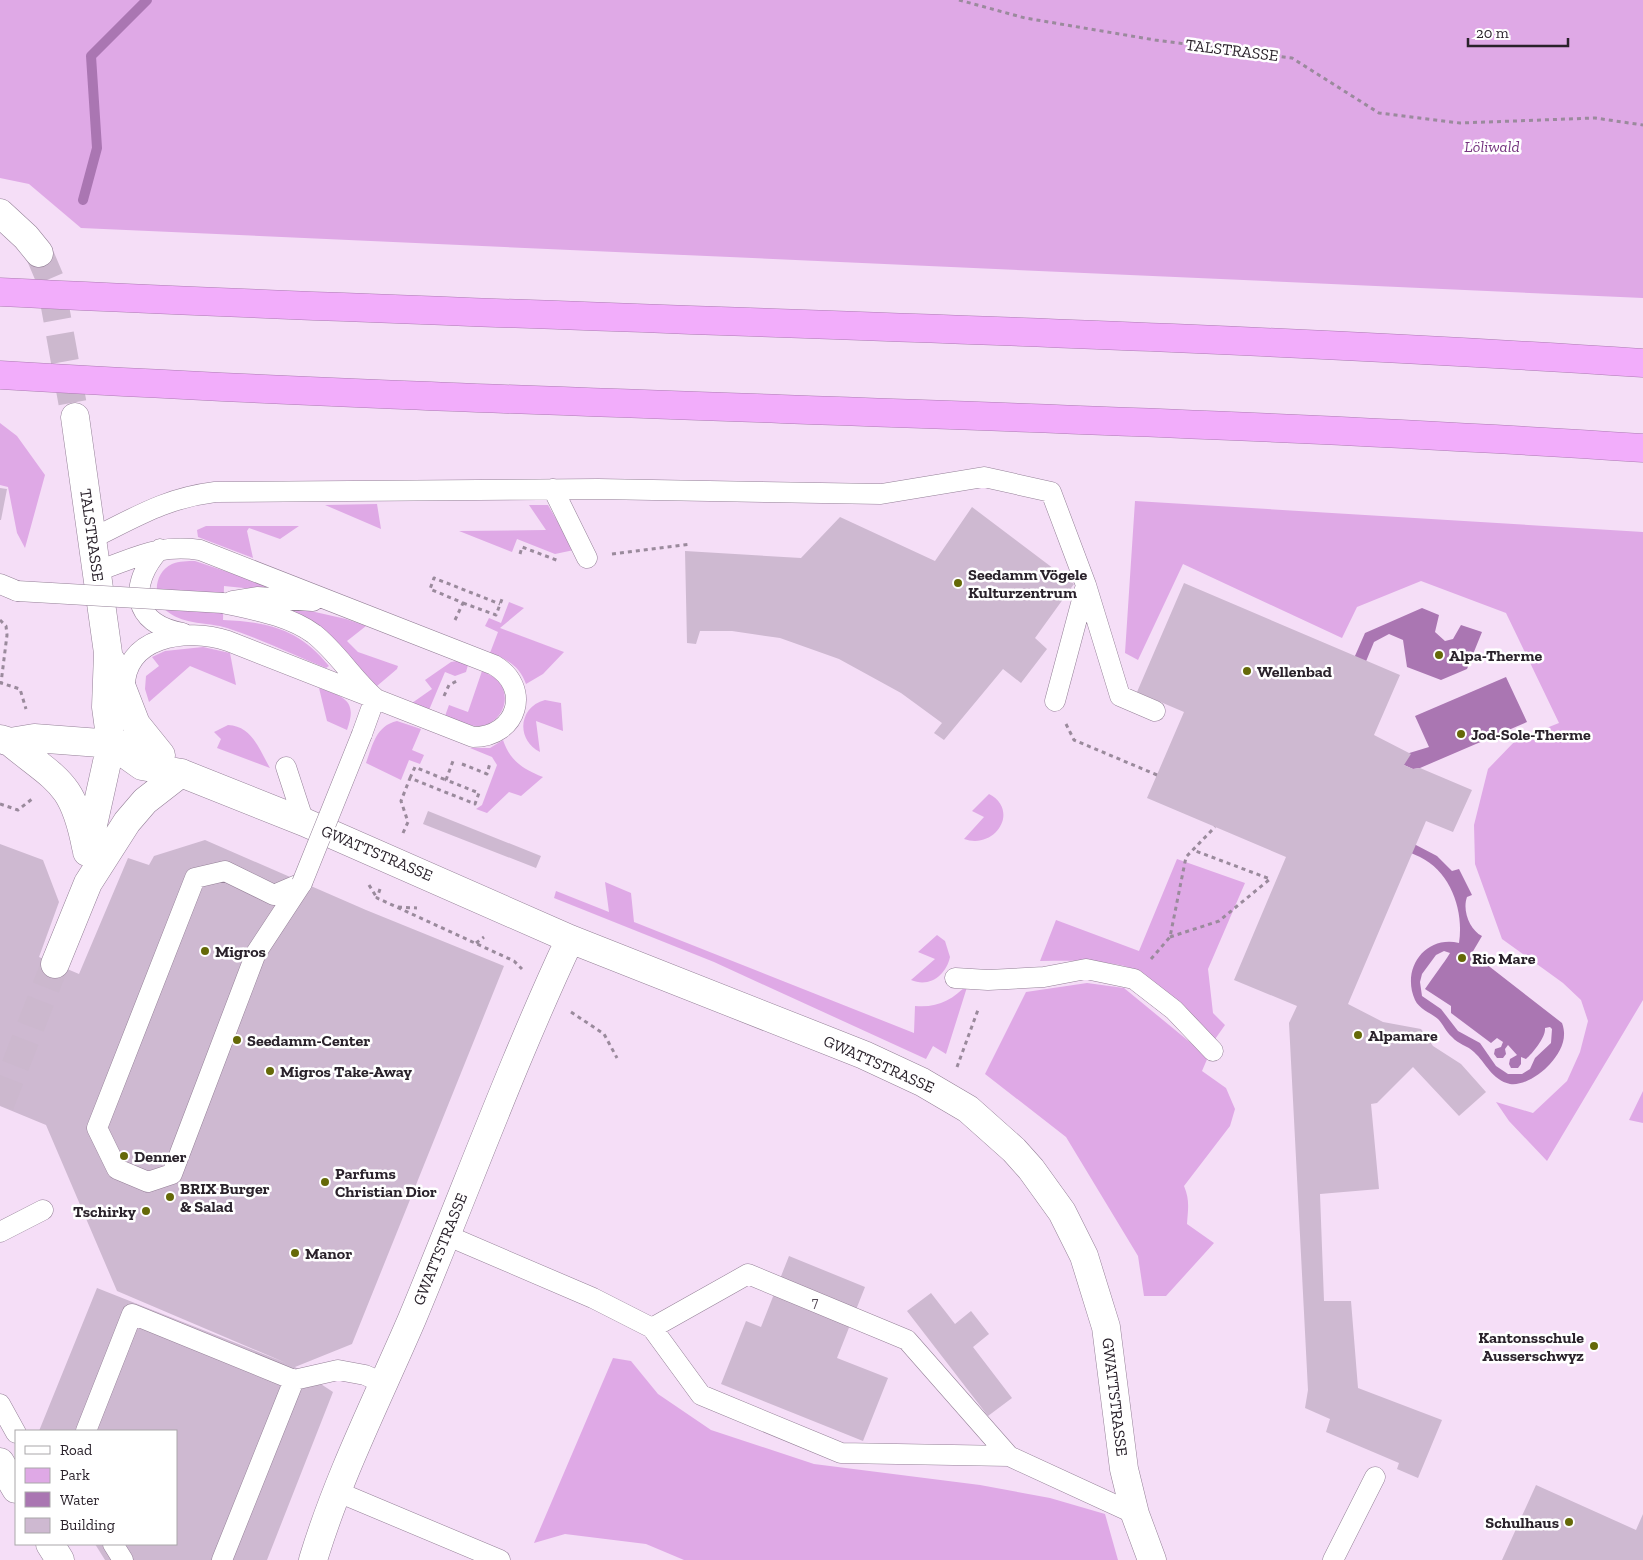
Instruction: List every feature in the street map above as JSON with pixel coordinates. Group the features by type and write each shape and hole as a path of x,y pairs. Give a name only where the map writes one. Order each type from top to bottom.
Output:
{"highway":[{"path":"0,292 374,309 1248,341 1643,363"},
{"path":"0,375 401,395 1189,423 1643,448"}],"street":[{"path":"0,213 26,237 39,253"},
{"name":"TALSTRASSE","path":"75,417 108,654 106,707 111,744"},
{"name":"TALSTRASSE","path":"108,654 136,724 153,747"},
{"path":"5,741 34,738 153,747"},
{"path":"5,741 58,779 67,791 80,818 87,852 88,883"},
{"path":"87,852 111,744"},
{"name":"GWATTSTRASSE","path":"111,744 142,766 181,773 304,822 570,939 894,1067 947,1096 988,1126 1031,1169 1062,1212 1084,1256 1106,1327 1124,1469 1135,1514 1152,1560"},
{"name":"GWATTSTRASSE","path":"153,747 181,773"},
{"path":"55,964 88,883 136,810 181,773"},
{"name":"GWATTSTRASSE","path":"313,1560 338,1492 383,1383 446,1235 544,994 570,939"},
{"path":"0,1462 15,1487"},
{"path":"51,1545 60,1560"}],"lane":[{"path":"92,538 164,503 187,495 214,492 553,489 881,494 984,477 1051,492 1086,585 1120,696 1155,711"},
{"path":"553,489 587,558"},
{"path":"97,571 160,549 175,547 200,550 494,664 504,670 516,691 514,712 502,729 485,737 473,737 228,641 213,636 186,634 159,626 152,622 142,608 140,594 143,574 160,549"},
{"path":"1054,701 1086,585"},
{"path":"6,589 223,603 270,615 294,623 313,634 375,698"},
{"path":"223,603 266,597 321,601 347,608"},
{"path":"125,696 126,673 136,656 160,641 186,634"},
{"path":"302,882 274,895 224,871 195,878 97,1128 117,1169 148,1182 172,1174 256,953 302,882 375,698"},
{"path":"286,767 304,822"},
{"path":"955,978 988,980 1044,977 1086,969 1134,979 1174,1010 1212,1051"},
{"path":"0,1232 43,1210"},
{"path":"446,1235 593,1298 652,1328 701,1395 841,1452 1008,1456 1135,1514"},
{"path":"652,1328 748,1274 907,1340 1008,1456"},
{"path":"86,1430 132,1314 294,1380 338,1370 365,1375 383,1383"},
{"path":"222,1560 294,1380"},
{"path":"0,1404 15,1431"},
{"path":"1333,1560 1376,1477"},
{"path":"338,1492 500,1560"},
{"path":"114,1545 123,1560"}],"path":[{"name":"TALSTRASSE","path":"959,0 1025,18 1155,40 1292,58 1379,113 1460,123 1595,118 1643,125"},
{"path":"587,558 691,544"},
{"path":"520,554 522,547 554,560"},
{"path":"500,604 434,578 430,588 496,615 502,599"},
{"path":"448,617 456,620 463,603"},
{"path":"0,620 6,626 7,635 0,683 20,689 26,710"},
{"path":"1054,701 1074,740 1157,775"},
{"path":"446,780 453,761 487,774 491,763 482,760"},
{"path":"404,792 414,767 479,793 475,804 410,778"},
{"path":"0,804 18,810 40,793"},
{"path":"1134,979 1170,937 1186,858 1214,827"},
{"path":"1170,937 1219,921 1270,879 1193,850"},
{"path":"417,908 395,906 514,961 544,994 604,1034 617,1058"},
{"path":"476,943 484,937"},
{"path":"947,1096 988,980"}],"green space":[{"name":"Löliwald","path":"0,0 1643,0 1643,298 81,228 29,184 0,178"},
{"path":"0,423 17,436 45,475 25,548 17,533 8,487 0,485"},
{"path":"1135,501 1643,532 1643,1000 1547,1161 1509,1121 1496,1102 1533,1113 1567,1081 1580,1052 1588,1021 1581,1000 1563,983 1502,939 1475,864 1474,825 1488,769 1516,740 1559,723 1506,613 1421,581 1357,607 1342,638 1183,564 1138,660 1125,653"},
{"path":"377,504 381,529 325,505"},
{"path":"529,505 548,505 574,550 555,554 517,539 512,552 459,531 546,530"},
{"path":"206,526 299,526 280,539 249,528 247,531 253,558 198,537 197,530"},
{"path":"195,561 266,585 264,590 224,586 223,620 255,623 282,630 306,643 329,666 326,668 227,628 189,621 168,612 159,601 157,594 158,580 161,574 172,564"},
{"path":"509,602 524,608 500,628 564,652 543,674 526,684 520,672 512,664 490,653 498,632 485,626 489,618 501,623"},
{"path":"293,607 346,619 366,626 347,641 358,652 398,666 397,669 377,686 320,626 307,618 291,612"},
{"path":"203,647 230,653 236,685 190,666 149,702 145,689 146,676 159,666 152,657 165,651"},
{"path":"457,661 468,665 466,672 455,676 445,672 429,710 412,703 432,689 425,680 451,662"},
{"path":"482,671 496,679 503,689 504,703 498,716 486,725 475,726 461,723 445,716 449,705 468,712"},
{"path":"319,688 342,697 350,706 350,720 347,730 327,721"},
{"path":"545,700 561,703 563,731 536,721 540,752 532,747 527,740 523,724 529,709"},
{"path":"397,721 421,729 412,750 424,755 420,764 409,760 401,780 366,763 373,743 380,731 390,723"},
{"path":"228,725 243,729 249,734 270,768 217,748 221,739 214,732"},
{"path":"503,740 513,759 529,771 543,777 521,796 509,792 487,813 476,809 482,805 497,765 492,757 470,748 490,748"},
{"path":"989,794 998,801 1003,809 1000,827 986,839 976,841 964,839 984,817 972,811"},
{"path":"1177,859 1245,883 1208,969 1213,1013 1225,1025 1213,1042 1162,990 1140,972 1120,965 1097,962 1040,961 1056,920 1139,951"},
{"path":"605,882 631,893 634,922 914,1033 915,1006 931,1006 944,1002 968,984 946,1054 933,1046 926,1059 714,962 554,898 556,891 609,912"},
{"path":"937,935 945,941 950,957 945,969 931,981 918,982 911,980 935,959 918,952"},
{"path":"1087,983 1124,988 1208,1057 1202,1071 1226,1088 1235,1109 1230,1126 1184,1186 1188,1200 1187,1224 1214,1243 1166,1296 1144,1296 1138,1256 1066,1137 985,1074 1026,992"},
{"path":"1643,1091 1643,1123 1629,1120"},
{"path":"613,1358 631,1361 658,1394 711,1430 814,1464 980,1485 1050,1498 1105,1514 1118,1560 684,1560 646,1544 565,1534 534,1543"}],"water":[{"name":"Alpa-Therme","path":"1422,608 1439,615 1435,632 1445,641 1453,639 1461,625 1482,632 1467,669 1441,680 1407,667 1403,640 1389,634 1374,642 1353,693 1341,688 1365,633"},
{"name":"Jod-Sole-Therme","path":"1506,677 1527,722 1420,768 1413,769 1404,765 1370,765 1429,747 1415,716"},
{"name":"Rio Mare","path":"1393,833 1437,856 1452,871 1459,869 1472,895 1467,897 1466,902 1468,920 1482,936 1472,953 1562,1023 1564,1035 1560,1050 1542,1072 1526,1081 1515,1084 1498,1079 1474,1052 1454,1039 1438,1019 1417,1003 1411,988 1414,966 1426,949 1436,944 1447,942 1459,943 1460,931 1457,906 1447,882 1431,864 1420,857 1387,844","holes":["1444,951 1450,953 1425,989 1451,1006 1451,1013 1491,1043 1497,1038 1503,1042 1501,1047 1495,1049 1494,1054 1497,1058 1503,1058 1508,1045 1517,1055 1510,1059 1509,1064 1511,1068 1518,1068 1521,1064 1521,1057 1526,1059 1529,1056 1541,1040 1545,1028 1550,1027 1552,1029 1551,1043 1535,1058 1530,1069 1522,1074 1508,1074 1496,1066 1480,1043 1458,1031 1441,1009 1422,996 1420,982 1422,974 1436,955"]}],"building":[{"path":"0,488 7,489 1,520 0,520"},
{"path":"972,507 1074,584 1035,638 1047,649 1021,683 1003,669 944,740 934,733 942,723 901,693 839,659 780,638 732,631 700,631 696,644 687,643 685,551 801,558 840,517 935,561"},
{"name":"Alpamare","path":"1184,583 1400,675 1374,735 1411,754 1404,765 1413,769 1420,768 1472,790 1453,832 1426,821 1348,1004 1383,1022 1421,1029 1433,1046 1461,1064 1486,1092 1459,1116 1413,1067 1377,1103 1371,1104 1379,1189 1320,1194 1324,1301 1351,1301 1358,1388 1442,1420 1418,1478 1397,1469 1399,1463 1326,1432 1330,1419 1305,1408 1308,1390 1289,1023 1297,1006 1234,980 1286,857 1147,798 1184,712 1137,692"},
{"path":"428,811 541,856 536,868 423,824"},
{"name":"Seedamm-Center","path":"205,840 366,910 504,966 352,1344 295,1367 333,1392 267,1560 105,1560 96,1545 178,1545 178,1430 39,1430 97,1288 286,1363 117,1291 46,1125 0,1106 0,844 43,860 59,902 39,957 79,974 128,858 149,865 154,856"},
{"path":"789,1256 865,1287 837,1358 888,1378 863,1441 721,1384 746,1321 761,1327"},
{"path":"931,1293 955,1324 971,1311 989,1334 973,1347 1012,1398 988,1416 907,1311"},
{"name":"Schulhaus","path":"1536,1485 1636,1530 1643,1514 1643,1560 1502,1560"}],"waterway":[{"path":"83,200 97,148 91,56 147,0"}],"tunnel":[{"path":"39,253 50,279 75,417"},
{"path":"0,1105 55,964"}],"place":[{"name":"Seedamm Vögele Kulturzentrum","path":"958,583"},
{"name":"Alpa-Therme","path":"1439,655"},
{"name":"Wellenbad","path":"1247,671"},
{"name":"Jod-Sole-Therme","path":"1461,734"},
{"name":"Migros","path":"205,951"},
{"name":"Rio Mare","path":"1462,958"},
{"name":"Alpamare","path":"1358,1035"},
{"name":"Seedamm-Center","path":"237,1040"},
{"name":"Migros Take-Away","path":"270,1071"},
{"name":"Denner","path":"124,1156"},
{"name":"Parfums Christian Dior","path":"325,1182"},
{"name":"BRIX Burger & Salad","path":"170,1197"},
{"name":"Tschirky","path":"146,1211"},
{"name":"Manor","path":"295,1253"},
{"name":"Kantonsschule Ausserschwyz","path":"1594,1346"},
{"name":"Schulhaus","path":"1569,1522"}]}
